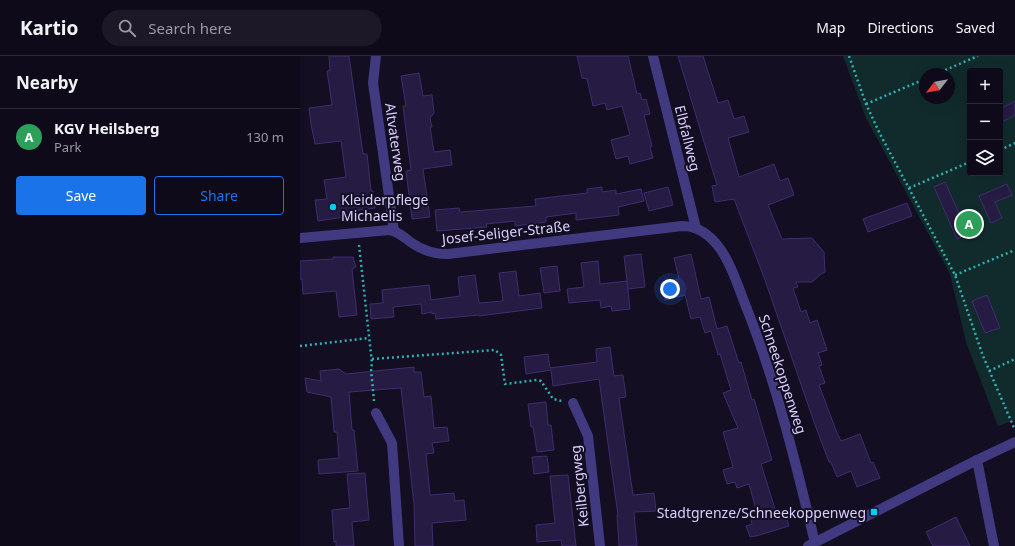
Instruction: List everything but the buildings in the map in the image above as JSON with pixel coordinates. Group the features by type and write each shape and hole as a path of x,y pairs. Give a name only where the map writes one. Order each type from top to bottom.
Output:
{"street":[{"name":"Altvaterweg","path":"376,56 373,83 394,231"},
{"name":"Elbfallweg","path":"653,56 696,228"},
{"name":"Josef-Seliger-Straße","path":"394,231 426,251 439,254 448,254 682,226 696,228"},
{"name":"Schneekoppenweg","path":"696,228 709,236 725,257 753,324 786,424 812,544"},
{"path":"300,238 385,230 394,231"},
{"name":"Keilbergweg","path":"573,403 588,436 600,546"},
{"path":"376,413 392,443 400,546"},
{"path":"812,544 1013,443"},
{"path":"977,460 994,546"}],"path":[{"path":"849,56 866,104 880,134 955,276 973,330 1015,430"},
{"path":"950,68 978,56"},
{"path":"866,104 919,82"},
{"path":"1003,149 1015,143"},
{"path":"909,188 967,163"},
{"path":"358,233 372,360 371,368 376,413"},
{"path":"955,276 1015,250"},
{"path":"300,346 369,338"},
{"path":"372,360 495,350 501,355 505,384 537,380 541,381 553,399 573,403"},
{"path":"989,371 1015,359"}],"green space":[{"path":"843,56 1015,56 1015,420 998,426 966,342 950,274 866,118"}],"place":[{"name":"Kleiderpflege Michaelis","path":"333,207"},
{"name":"KGV Heilsberg","path":"969,224"},
{"name":"Stadtgrenze/Schneekoppenweg","path":"874,512"}]}
